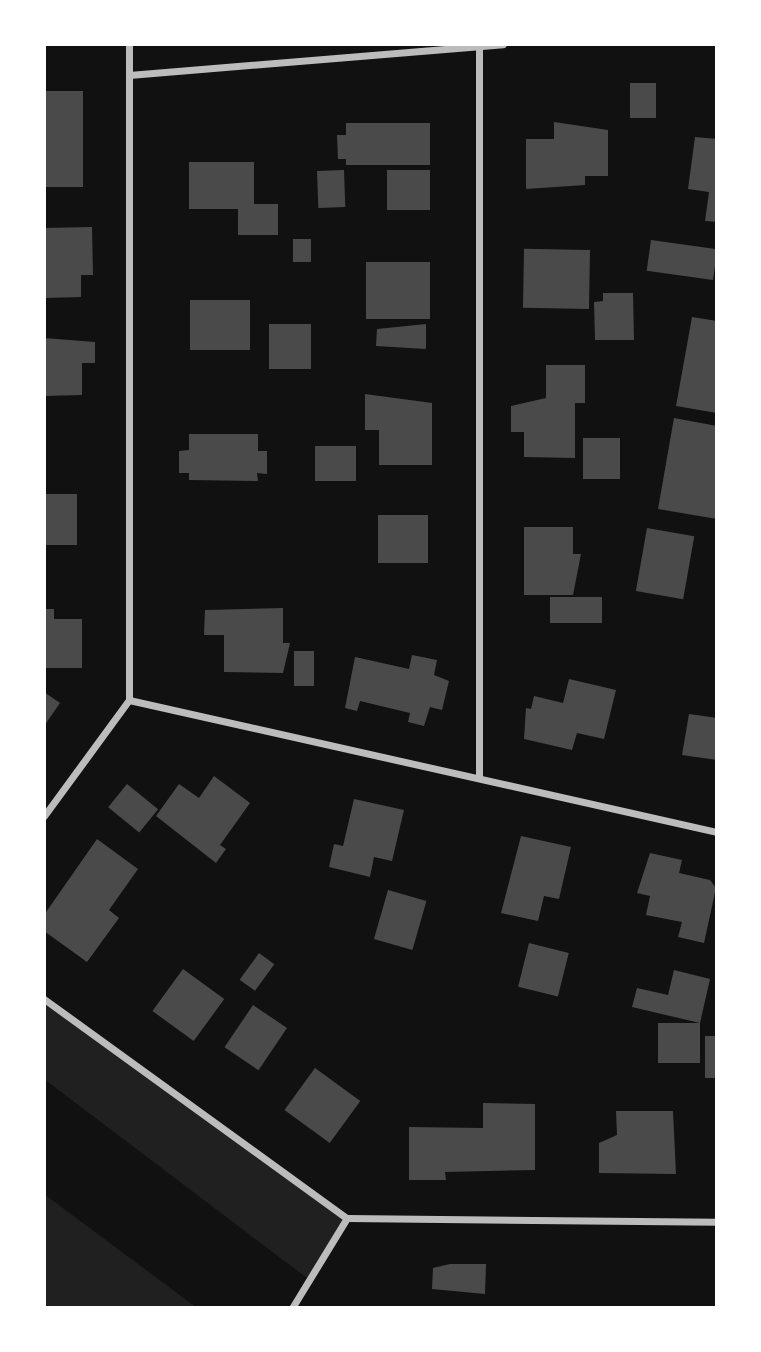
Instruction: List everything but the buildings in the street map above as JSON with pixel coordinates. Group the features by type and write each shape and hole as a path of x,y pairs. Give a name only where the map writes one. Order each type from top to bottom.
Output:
{"street":[{"path":"44,816 129,700 129,44"},
{"path":"130,75 503,44"},
{"path":"479,47 479,777"},
{"path":"129,700 717,832"},
{"path":"44,999 347,1218 717,1222"},
{"path":"292,1308 347,1218"}],"shaded area":[{"path":"44,999 347,1218 307,1278 44,1079"},
{"path":"44,1194 197,1308 44,1308"}]}
